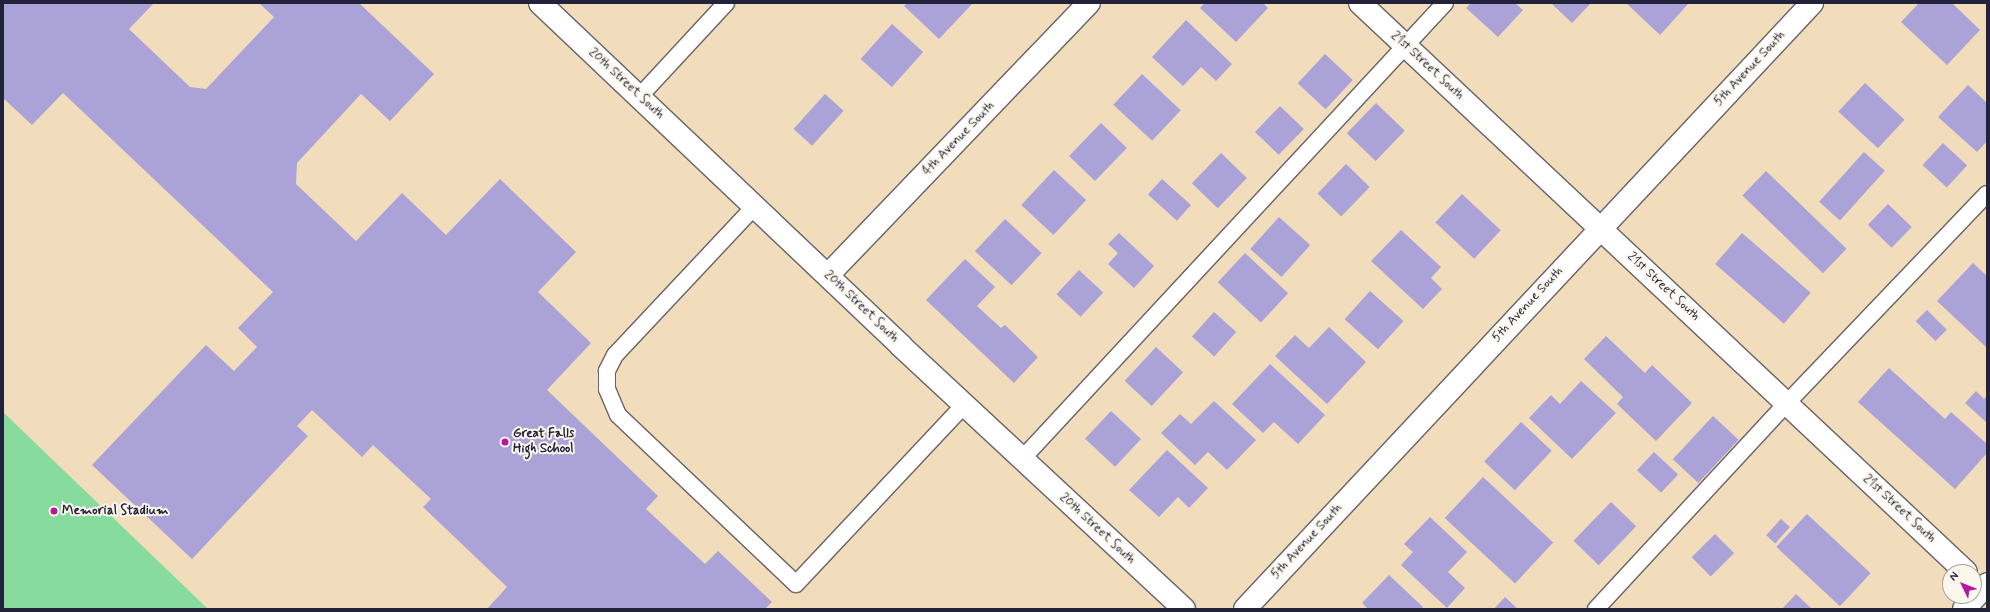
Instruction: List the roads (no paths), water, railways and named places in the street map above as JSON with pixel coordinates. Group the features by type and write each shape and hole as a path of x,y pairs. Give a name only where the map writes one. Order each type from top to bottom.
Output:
{"street":[{"name":"20th Street South","path":"540,3 964,405 1184,609"},
{"name":"4th Avenue South","path":"828,275 1089,3"},
{"name":"21st Street South","path":"1360,3 1958,564"},
{"name":"5th Avenue South","path":"1245,609 1600,227 1812,3"},
{"path":"1964,609 1983,586"}],"lane":[{"path":"639,96 726,3"},
{"path":"1022,459 1445,3"},
{"path":"1596,609 1787,403 1987,194"},
{"path":"755,206 616,355 607,371 607,389 618,415 796,584 964,405"}],"place":[{"name":"Great Falls High School","path":"505,442"},
{"name":"Memorial Stadium","path":"54,511"}]}
